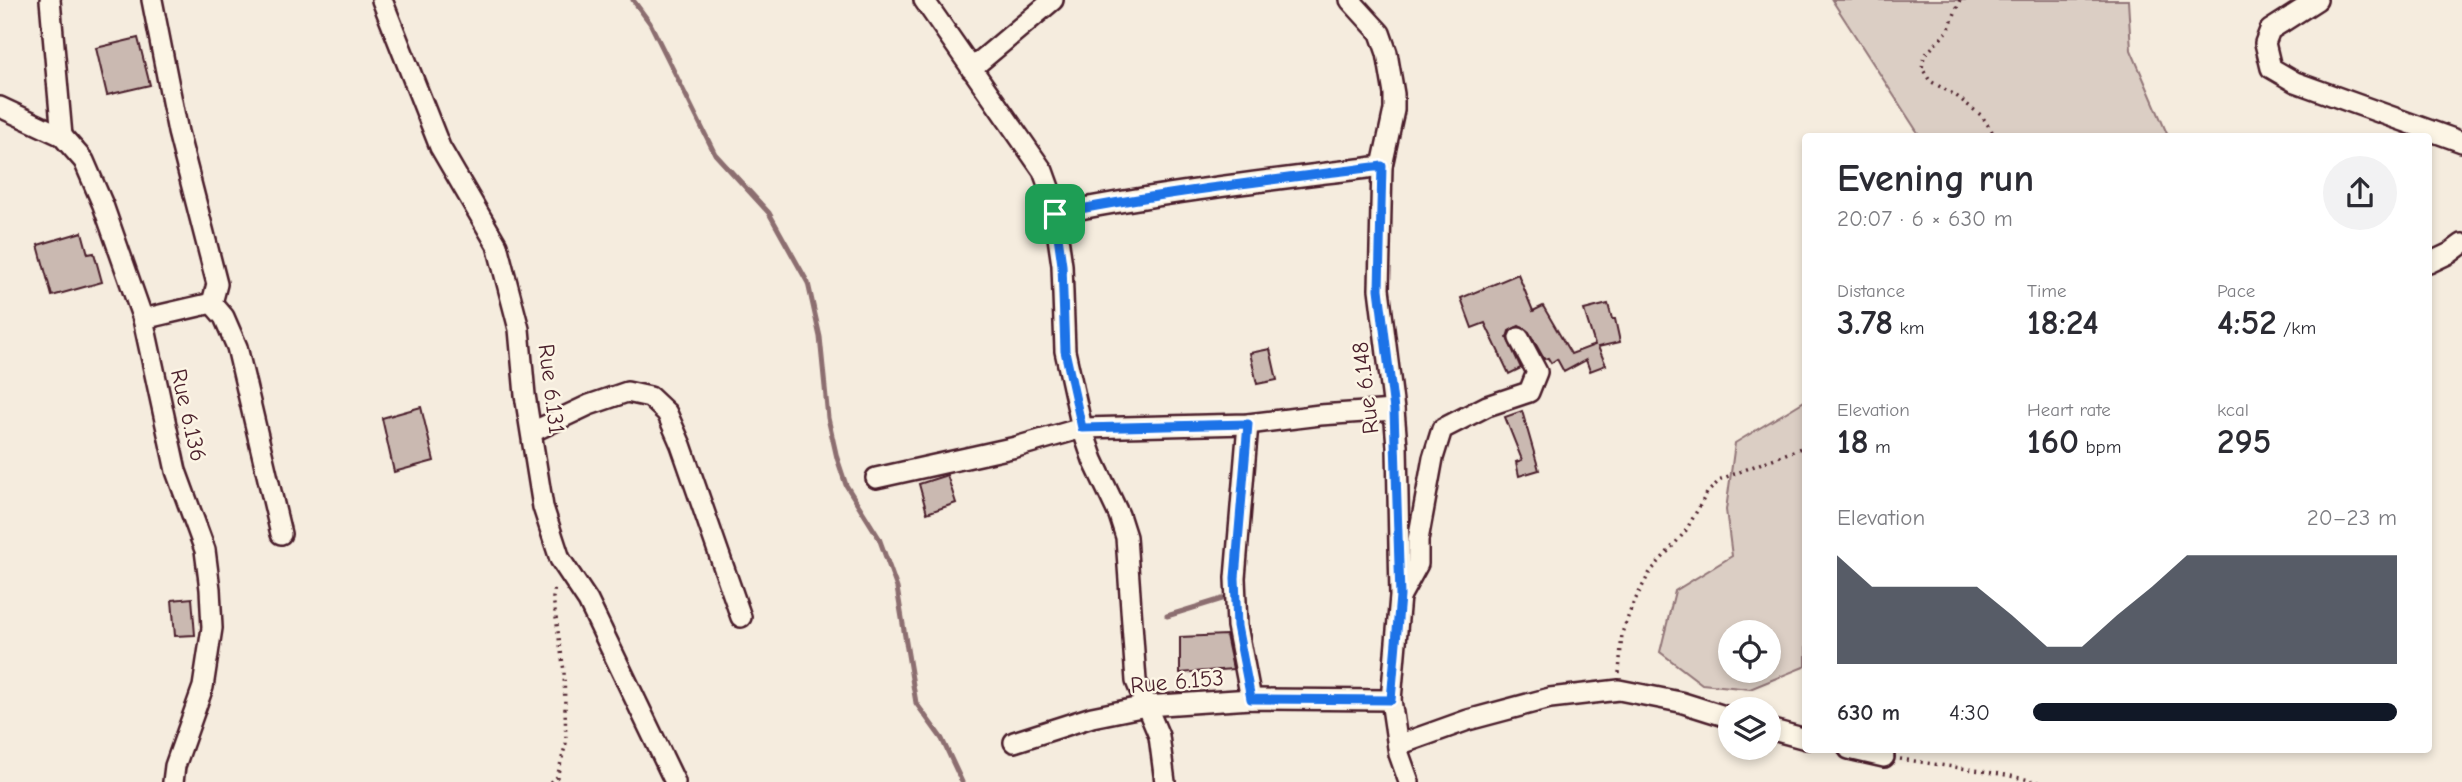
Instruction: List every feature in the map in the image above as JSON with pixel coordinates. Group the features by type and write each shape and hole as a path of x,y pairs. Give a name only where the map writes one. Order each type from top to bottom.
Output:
{"street":[{"path":"50,0 62,136"},
{"path":"152,0 178,132 217,284 212,303"},
{"name":"Rue 6.131","path":"382,0 440,147 497,245 519,329 525,395 543,507 560,559 588,601 675,782"},
{"path":"924,0 1043,171 1052,196 1062,265 1065,351 1082,428 1126,537 1133,664 1136,681 1158,736 1165,782"},
{"path":"971,69 1053,0"},
{"name":"Rue 6.148","path":"1350,0 1380,33 1387,53 1394,94 1394,110 1382,166 1379,289 1394,410 1400,596 1391,700 1398,745 1409,782"},
{"path":"2317,0 2270,30 2265,43 2271,68 2295,82 2462,142"},
{"name":"Rue 6.136","path":"0,107 62,136 84,161 103,205 143,319 176,471 205,550 212,628 203,687 175,766 173,782"},
{"path":"1055,214 1156,195 1382,166"},
{"path":"2432,262 2462,244"},
{"path":"143,319 212,303"},
{"path":"212,303 224,317 237,347 281,534"},
{"path":"1400,596 1418,564 1418,540 1433,458 1442,429 1487,406 1529,392 1537,372 1519,338"},
{"path":"532,432 589,405 627,392 650,397 667,413 681,445 741,617"},
{"path":"876,478 1016,447 1082,428 1248,424 1394,410"},
{"path":"1248,424 1235,578 1237,626 1251,699"},
{"path":"1398,745 1468,720 1550,698 1619,690 1680,702 1718,714"},
{"name":"Rue 6.153","path":"1014,742 1092,718 1146,706 1251,699 1391,700"},
{"path":"1781,732 1802,738"},
{"path":"1866,753 1884,757"}],"path":[{"path":"1959,0 1948,30 1924,56 1922,68 1930,81 1955,95 1982,116 1993,133"},
{"path":"1619,690 1622,633 1633,604 1650,572 1685,532 1707,493 1721,479 1802,448"},
{"path":"550,782 557,778 566,743 564,671 553,598 560,559"},
{"path":"1884,757 2039,782"}],"shaded area":[{"path":"1832,0 2128,0 2131,50 2167,133 1918,133"},
{"path":"1802,402 1802,668 1781,676 1781,620 1718,620 1718,683 1765,683 1750,689 1702,684 1660,652 1675,591 1732,556 1726,510 1735,443"}],"building":[{"path":"138,38 150,85 107,95 96,48"},
{"path":"82,232 88,254 94,253 102,282 52,296 38,245"},
{"path":"1518,274 1533,311 1543,306 1571,354 1595,345 1584,310 1608,304 1612,319 1615,319 1620,342 1598,347 1606,365 1590,371 1586,360 1564,372 1557,359 1551,363 1548,358 1544,359 1529,332 1519,326 1509,331 1507,338 1521,368 1509,374 1485,323 1472,328 1461,298"},
{"path":"1270,349 1277,380 1257,384 1250,353"},
{"path":"421,407 434,461 394,472 382,418"},
{"path":"1522,411 1539,470 1519,476 1516,462 1522,460 1505,417"},
{"path":"947,475 956,503 927,513 919,484"},
{"path":"192,598 195,635 175,636 172,600"},
{"path":"1226,635 1233,669 1180,673 1180,637"}],"waterway":[{"path":"633,0 650,23 715,154 769,213 808,283 820,337 828,418 837,458 846,485 879,538 897,588 916,703 942,739 962,782"},
{"path":"1167,616 1232,596"}],"route":[{"path":"1382,166 1379,289 1397,446 1400,596 1391,700 1251,699 1237,626 1235,578 1248,424 1082,428 1065,351 1062,265 1055,214 1115,201 1382,166"}]}
